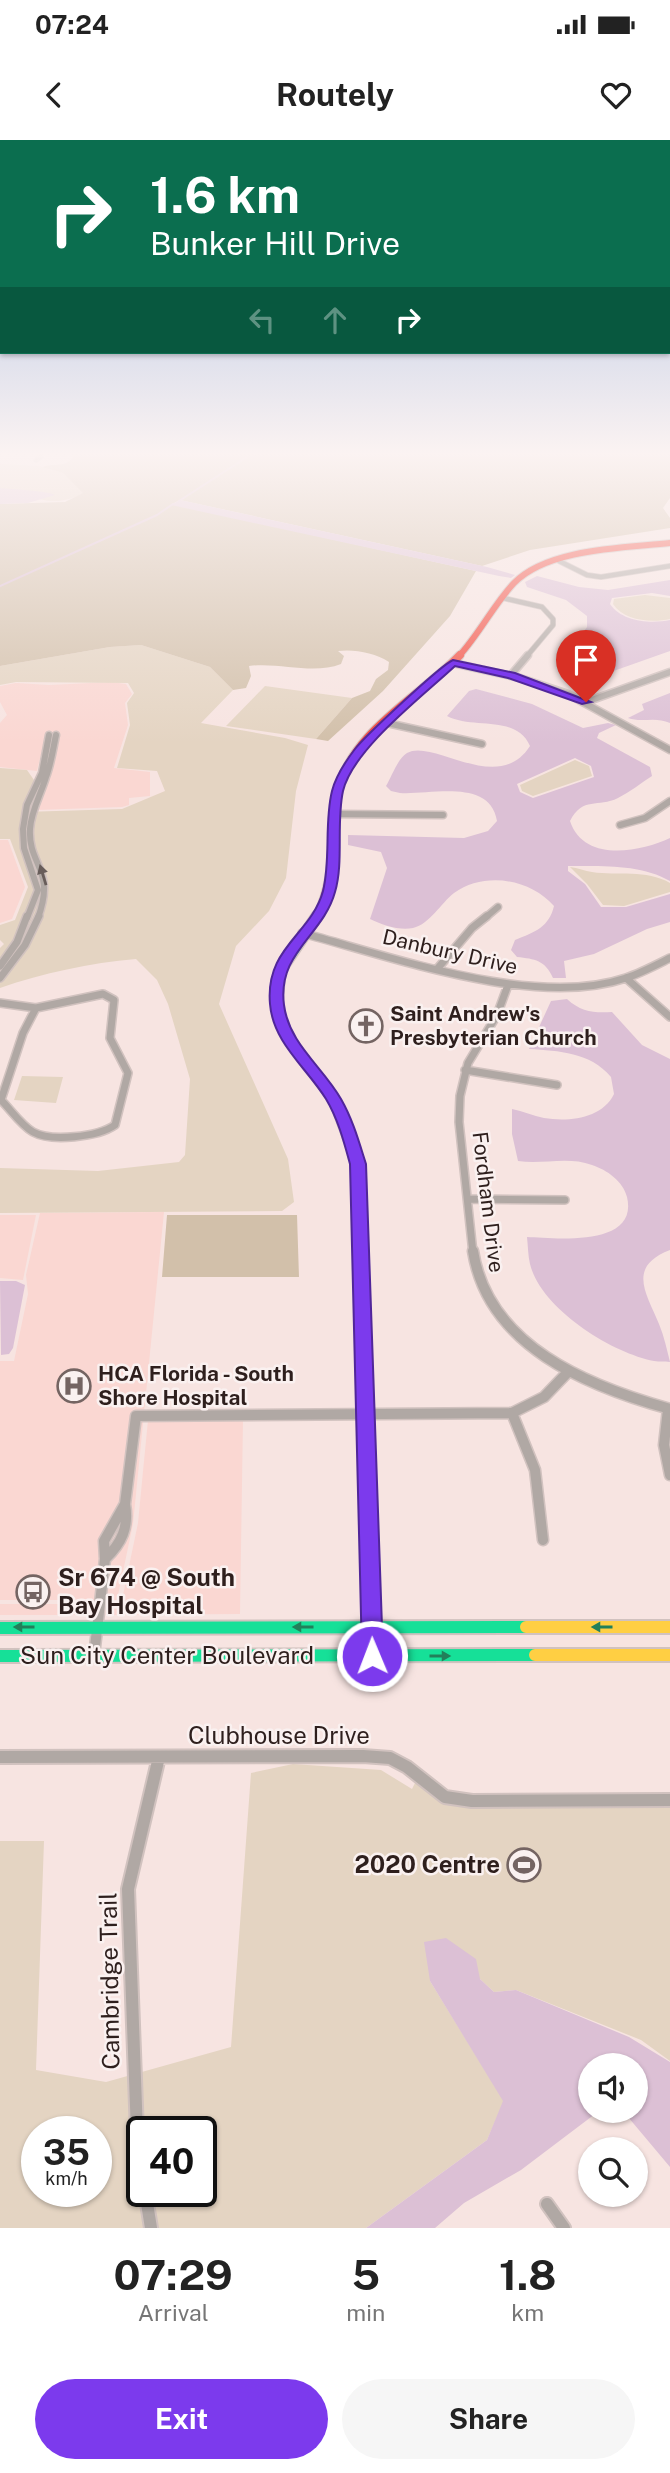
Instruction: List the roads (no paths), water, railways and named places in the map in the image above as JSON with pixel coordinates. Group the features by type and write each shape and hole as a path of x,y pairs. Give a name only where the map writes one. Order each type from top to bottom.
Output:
{"street":[{"path":"372,1656 358,1164 334,1099 290,1041 277,1005 280,970 286,955 319,911 329,892 337,792 343,774 360,749 453,663 487,624 511,586 526,573 559,561 636,548"},
{"path":"559,561 587,575 601,577 670,566"},
{"path":"503,598 542,607 553,620 553,625 511,675"},
{"path":"453,663 511,675 586,702 670,750"},
{"path":"586,702 670,673"},
{"path":"387,723 482,744"},
{"path":"0,966 17,942 38,890 24,848 23,829 27,805 42,773 52,738 48,772 34,806 30,825 30,845 45,877 46,901 18,956 0,978"},
{"path":"620,825 645,818 670,801"},
{"path":"335,814 443,815"},
{"path":"438,968 468,931 498,907"},
{"name":"Danbury Drive","path":"302,933 508,985 565,988 626,978 670,958"},
{"path":"626,978 670,1017"},
{"name":"Fordham Drive","path":"508,985 497,1015 465,1070 458,1098 479,1282 498,1313 524,1342 568,1372 611,1392 669,1409"},
{"path":"0,1003 36,1008 103,994 114,1000 116,1006 109,1031 128,1073 115,1125 109,1130 97,1134 38,1134 31,1131 1,1100 23,1033 36,1008"},
{"path":"465,1070 558,1085"},
{"path":"468,1199 565,1199"},
{"path":"104,1559 118,1547 126,1530 128,1518 125,1504 136,1416 512,1413 544,1398 568,1372"},
{"path":"669,1409 664,1445 670,1475"},
{"path":"512,1413 534,1470 543,1540"},
{"path":"94,1656 104,1541 125,1504"},
{"name":"Sun City Center Boulevard","path":"0,1628 670,1626"},
{"name":"Sun City Center Boulevard","path":"0,1656 670,1655"},
{"name":"Clubhouse Drive","path":"0,1757 390,1758 407,1767 445,1797 472,1801 670,1800"},
{"name":"Cambridge Trail","path":"136,2116 128,1889 159,1757"},
{"path":"547,2204 564,2228"},
{"path":"147,2207 150,2228"}],"waterway":[{"path":"0,586 83,548"}],"place":[{"name":"Saint Andrew's Presbyterian Church","path":"366,1026"},
{"name":"HCA Florida - South Shore Hospital","path":"74,1386"},
{"name":"Sr 674 @ South Bay Hospital","path":"33,1592"},
{"name":"2020 Centre","path":"524,1865"}]}
